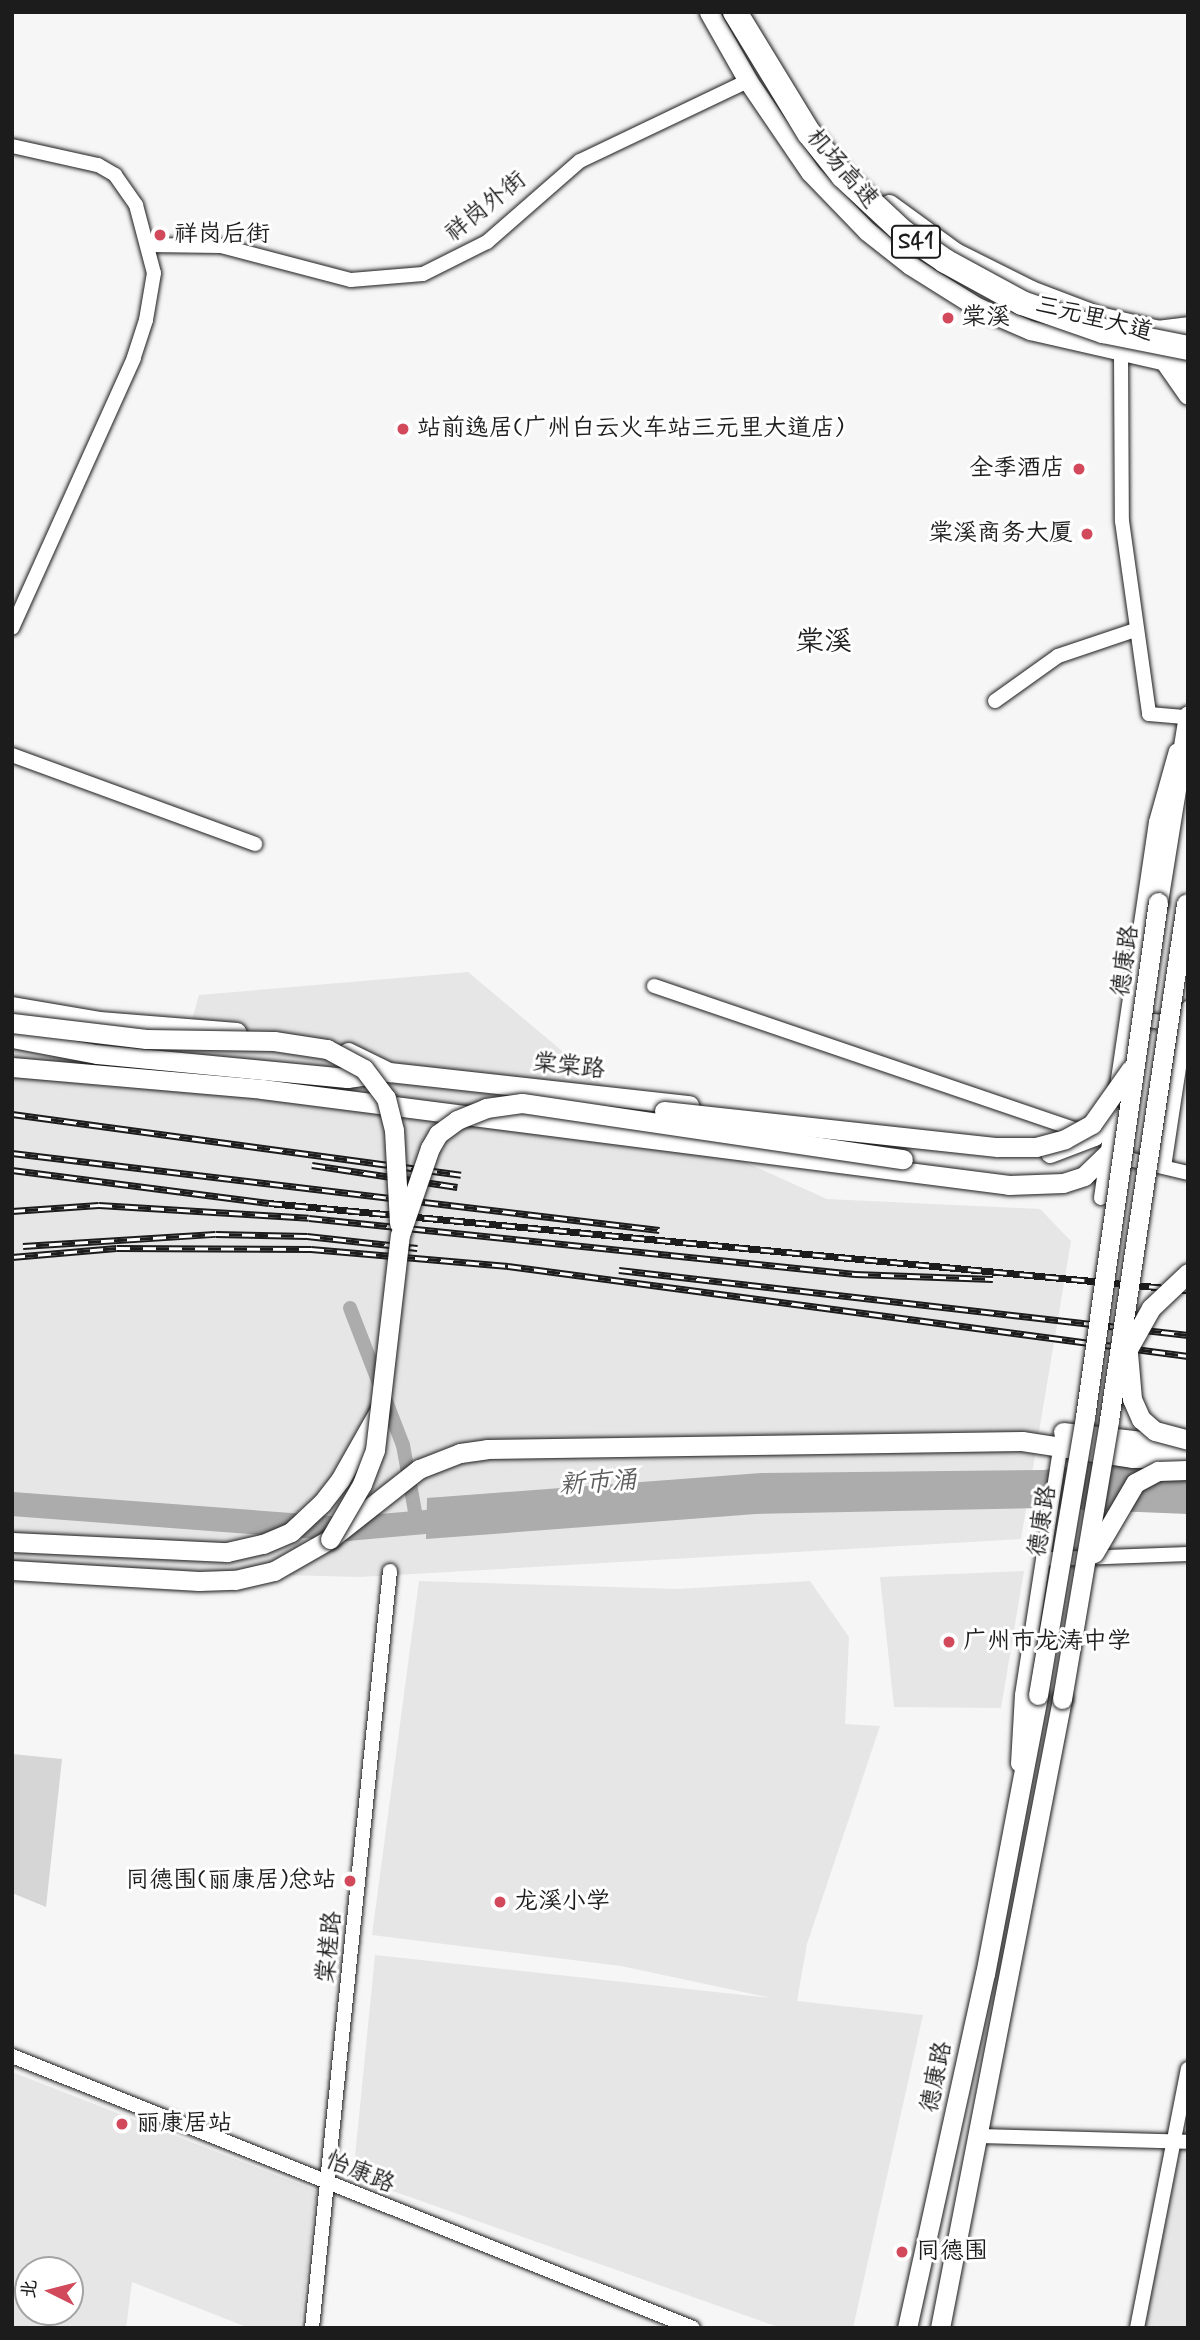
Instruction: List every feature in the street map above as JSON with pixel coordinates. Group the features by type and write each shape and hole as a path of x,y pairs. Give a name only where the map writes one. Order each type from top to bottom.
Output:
{"highway":[{"name":"机场高速","path":"735,12 809,134 843,176 903,232 944,261 1022,303 1103,331 1188,348"}],"street":[{"name":"三元里大道","path":"709,12 748,81 810,172 844,209 909,265 1004,320 1057,339 1188,366"},
{"name":"三元里大道","path":"748,12 830,142 898,212 955,252 1031,290 1149,328 1188,335"},
{"name":"祥岗外街","path":"149,245 221,246 351,280 423,274 487,242 580,161 748,81"},
{"path":"12,146 107,169 136,205 149,245 154,273 140,342 12,628"},
{"path":"1113,1115 1156,822 1188,716 1149,714 1135,630 1122,521 1127,355 1145,347 1149,328 1188,326"},
{"path":"1164,362 1188,395"},
{"path":"995,701 1058,656 1135,630"},
{"name":"德康路","path":"907,2328 1038,1696 1188,716"},
{"path":"12,755 255,844"},
{"name":"德康路","path":"940,2328 1083,1580 1187,897"},
{"path":"654,986 1164,1167 1188,1173"},
{"name":"棠棠路","path":"12,1006 99,1021 297,1036 325,1042 388,1072 909,1129 976,1152 1041,1154 1073,1146 1103,1144"},
{"path":"1164,1167 1188,1008"},
{"path":"1127,1018 1185,1025"},
{"path":"12,1023 146,1039 274,1041 327,1049 364,1069 386,1098 394,1130 400,1234 375,1450 362,1484 330,1539"},
{"path":"12,1038 97,1054 347,1077 388,1072"},
{"path":"544,1089 637,1108 997,1147 1036,1147 1065,1139 1092,1124 1125,1082 1139,1038"},
{"name":"棠棠路","path":"12,1067 262,1089 1009,1185 1063,1183 1084,1176 1103,1144 1113,1115"},
{"path":"473,1118 489,1111 493,1103 490,1091 479,1083"},
{"path":"400,1234 419,1174 438,1135 486,1108 522,1103 903,1159 1009,1185"},
{"path":"1101,1198 1103,1144"},
{"path":"1128,1349 1151,1308 1188,1273"},
{"path":"1129,1289 1128,1349 1132,1399 1141,1419 1155,1431 1188,1440"},
{"path":"12,1542 227,1552 263,1544 291,1532 322,1503 340,1480 379,1411"},
{"path":"12,1570 235,1580 274,1571 330,1539 419,1469 460,1453 560,1446 1022,1441 1132,1458 1188,1458"},
{"path":"1062,1446 1188,1446"},
{"path":"1016,1811 1022,1695 1062,1446"},
{"path":"1083,1580 1101,1538 1135,1483 1158,1471 1188,1470"},
{"path":"1043,1559 1188,1554"},
{"name":"棠槎路","path":"312,2328 329,2186 390,1571"},
{"name":"怡康路","path":"12,2056 329,2186 693,2328"},
{"path":"1137,2328 1188,2069"},
{"path":"978,2136 1188,2142"}],"shaded area":[{"path":"468,972 636,1113 827,1199 1040,1209 1071,1241 1021,1539 360,1577 12,1568 12,1013 188,1034 199,995"},
{"path":"1126,1460 1188,1463 1188,1514 1040,1508 756,1514 426,1539 427,1498 761,1473 1044,1470"},
{"name":"广州市龙涛中学","path":"1024,1571 1001,1708 894,1707 880,1577"},
{"path":"419,1581 678,1589 810,1581 849,1637 845,1724 880,1726 807,1944 797,2001 923,2015 853,2328 781,2328 353,2177 375,1955 771,1998 621,1966 372,1935"},
{"path":"12,1754 62,1759 46,1907 12,1893"},
{"path":"12,2072 317,2191 300,2328 249,2328 132,2282 126,2328 12,2328"},
{"path":"1188,2111 1188,2328 1144,2328"}],"waterway":[{"path":"350,1308 403,1445 417,1523"},
{"name":"新市涌","path":"12,1504 347,1529 458,1519"}],"railway":[{"path":"12,1114 461,1175"},
{"path":"12,1153 659,1230"},
{"path":"312,1165 457,1187"},
{"path":"12,1170 269,1203 1188,1290"},
{"path":"12,1211 99,1205 309,1218 855,1274 993,1279"},
{"path":"23,1246 216,1234 307,1236 417,1248"},
{"path":"12,1257 117,1248 311,1249 508,1266 1188,1356"},
{"path":"619,1270 1188,1335"}],"place":[{"name":"祥岗后街","path":"160,235"},
{"name":"棠溪","path":"948,318"},
{"name":"站前逸居(广州白云火车站三元里大道店)","path":"403,429"},
{"name":"全季酒店","path":"1079,469"},
{"name":"棠溪商务大厦","path":"1087,534"},
{"name":"广州市龙涛中学","path":"949,1642"},
{"name":"同德围(丽康居)总站","path":"350,1881"},
{"name":"龙溪小学","path":"500,1902"},
{"name":"丽康居站","path":"122,2124"},
{"name":"同德围","path":"902,2252"}],"district":[{"name":"棠溪","path":"824,643"}]}
